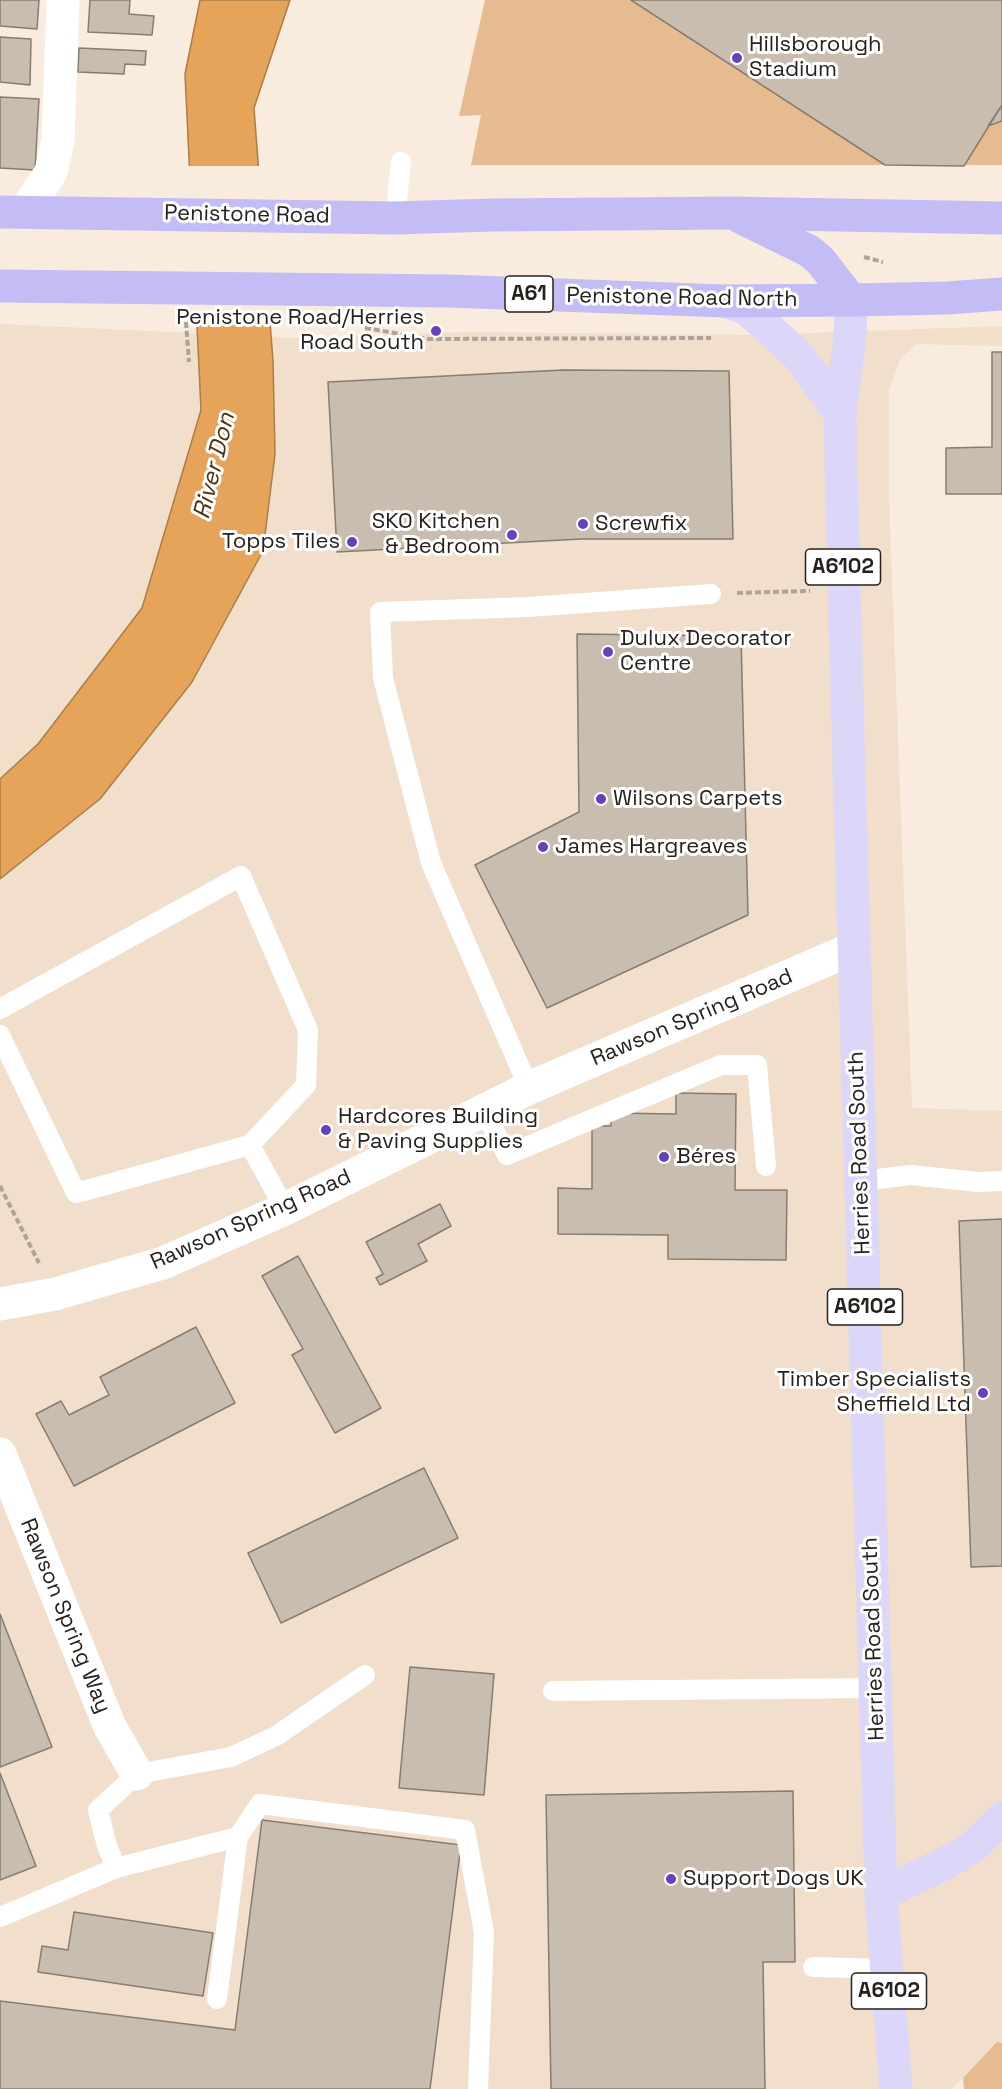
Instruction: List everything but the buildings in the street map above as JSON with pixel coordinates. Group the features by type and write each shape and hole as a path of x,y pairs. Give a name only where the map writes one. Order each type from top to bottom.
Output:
{"highway":[{"name":"Penistone Road","path":"12,213 395,218 493,214 731,213"},
{"path":"731,213 1002,218"},
{"path":"731,213 809,251 820,260 851,300"},
{"name":"A61","path":"0,286 184,300"},
{"name":"Penistone Road North","path":"184,300 333,289 725,301 947,298 1002,294"}],"main road":[{"name":"Herries Road South","path":"851,300 850,338 840,413 881,1894"},
{"path":"725,301 748,310 798,355 840,413"},
{"path":"881,1894 946,1863 973,1846 1002,1818"},
{"name":"A6102","path":"881,1894 896,2089"}],"street":[{"path":"12,213 51,172 58,141 63,0"},
{"name":"Rawson Spring Road","path":"0,1304 55,1294 163,1263 285,1209 529,1088 854,948"},
{"name":"Rawson Spring Way","path":"0,1454 110,1727 137,1774"}],"lane":[{"path":"395,218 401,162"},
{"path":"529,1088 430,863 382,678 380,612 528,607 711,594"},
{"path":"0,1009 241,876 308,1030 306,1085 249,1145 76,1193 0,1035"},
{"path":"484,1111 507,1155 721,1065 757,1065 766,1166"},
{"path":"249,1145 285,1209"},
{"path":"861,1181 911,1175 978,1182 1002,1181"},
{"path":"116,1868 107,1846 98,1810 137,1774 231,1757 276,1736 365,1675"},
{"path":"553,1691 876,1688"},
{"path":"217,1999 238,1837 260,1804 465,1830 484,1932 478,2089"},
{"path":"0,1917 116,1868 238,1837"},
{"path":"813,1967 887,1969"}],"path":[{"path":"850,215 853,254 913,272 912,297"},
{"path":"184,300 189,362"},
{"path":"363,327 429,339 722,338"},
{"path":"711,594 844,590"},
{"path":"0,1186 55,1294"}],"shaded area":[{"name":"Hillsborough Stadium","path":"485,0 1002,0 1002,165 471,165 481,115 459,116"},
{"path":"0,324 299,338 469,332 755,335 1002,326 1002,346 916,344 900,359 889,391 889,501 912,1108 1002,1111 1002,2043 997,2042 952,2089 0,2089"},
{"path":"997,2042 1002,2043 1002,2089 964,2089 963,2078"}],"water":[{"name":"River Don","path":"200,0 290,0 254,108 273,361 275,454 263,551 192,682 100,799 0,879 0,779 38,744 142,608 201,410 185,74"}],"pier":[{"path":"186,166 262,166 273,325 194,324"}],"place":[{"name":"Hillsborough Stadium","path":"737,58"},
{"name":"Penistone Road/Herries Road South","path":"436,331"},
{"name":"Screwfix","path":"583,524"},
{"name":"SKO Kitchen & Bedroom","path":"512,535"},
{"name":"Topps Tiles","path":"352,542"},
{"name":"Dulux Decorator Centre","path":"608,652"},
{"name":"Wilsons Carpets","path":"601,799"},
{"name":"James Hargreaves","path":"543,847"},
{"name":"Hardcores Building & Paving Supplies","path":"326,1130"},
{"name":"Béres","path":"664,1157"},
{"name":"Timber Specialists Sheffield Ltd","path":"983,1393"},
{"name":"Support Dogs UK","path":"671,1879"}]}
